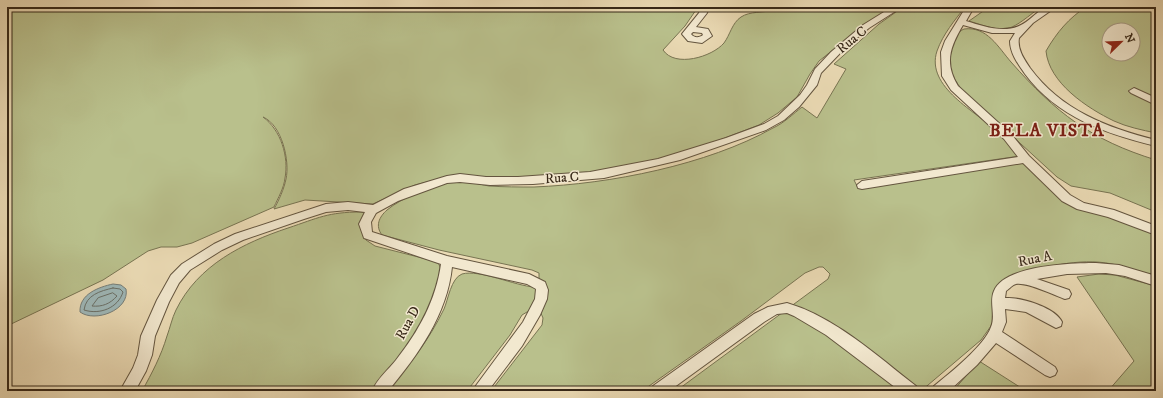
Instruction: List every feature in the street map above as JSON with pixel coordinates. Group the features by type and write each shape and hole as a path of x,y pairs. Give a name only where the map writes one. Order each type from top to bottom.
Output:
{"street":[{"path":"689,30 703,13 705,7"},
{"name":"Rua C","path":"374,209 401,195 441,180 457,178 484,181 515,181 602,174 693,154 757,131 784,116 805,94 824,64 879,18 898,7"},
{"path":"970,7 949,41 945,52 947,76 954,88 1004,132 1025,159 1058,193 1073,203 1110,213 1156,231"},
{"path":"1046,8 1024,27 1014,40 1018,56 1033,78 1057,101 1080,117 1103,128 1128,137 1156,142"},
{"path":"962,22 986,30 1000,32 1024,27"},
{"path":"1134,92 1156,102"},
{"path":"862,185 1025,159"},
{"path":"127,391 139,371 145,355 148,336 163,300 175,279 186,267 239,237 300,216 326,208 348,206 374,209"},
{"path":"374,209 367,216 365,223 368,235 447,261 529,279 538,283 542,289 542,296 532,318 509,353 479,391"},
{"name":"Rua D","path":"378,391 417,342 440,299 447,271 447,261"},
{"name":"Rua A","path":"939,391 971,361 995,334 999,326 999,293 1002,287 1013,279 1070,268 1088,267 1125,271 1156,281"},
{"path":"1013,279 1027,280 1065,294"},
{"path":"999,304 1012,303 1026,305 1056,322"},
{"path":"658,391 751,324 777,309 785,308 800,312 911,391"},
{"path":"995,334 1050,371"}],"green space":[{"path":"7,7 698,7 685,26 663,50 676,58 684,59 711,53 724,43 735,22 741,17 748,14 774,10 771,7 892,7 866,24 819,61 797,97 778,113 759,125 688,152 654,161 595,172 532,177 489,178 454,175 415,185 373,204 305,200 274,209 281,194 285,183 287,171 285,155 286,170 284,182 281,193 274,207 192,243 177,247 161,247 148,251 103,280 7,326","holes":["263,117 270,121 280,135 284,152 275,129"]},
{"path":"903,7 965,7 946,33 937,51 935,64 939,76 945,87 955,98 998,132 1020,156 854,180 858,188 1025,161 1056,193 1156,233 1156,277 1129,268 1099,262 1061,264 1012,276 991,326 981,340 921,391 676,391 828,279 830,274 823,267 819,267 805,273 741,321 642,391 491,391 542,325 543,318 540,311 532,309 522,315 510,335 467,391 386,391 411,362 432,331 444,309 450,290 458,276 469,273 488,276 526,286 534,287 539,284 539,273 532,270 439,250 382,235 378,225 380,219 393,205 426,189 455,181 465,181 489,186 534,187 594,182 626,177 688,162 747,141 781,124 802,107 817,118 846,69 834,64 879,24"},
{"path":"989,7 1033,7 1038,9 1019,23 1006,29 991,28 969,21"},
{"path":"1086,7 1156,7 1156,133 1124,125 1103,116 1081,102 1054,74 1046,51 1054,38 1074,16"},
{"path":"964,29 972,29 986,34 1027,80 1076,123 1093,134 1112,143 1156,160 1156,212 1110,193 1071,186 1057,177 962,90 950,71 948,58 953,41"},
{"path":"365,213 360,225 366,240 375,246 438,262 442,272 441,279 416,336 386,375 369,391 142,391 153,371 165,343 176,310 185,294 196,280 209,268 239,249 271,234 331,214"},
{"path":"1099,274 1115,275 1156,286 1156,391 1108,391 1134,361 1077,277"},
{"path":"979,361 1026,391 953,391"}],"water":[{"path":"113,284 121,285 126,289 126,296 123,303 110,312 102,315 86,315 80,312 83,300 86,296 96,289"}],"district":[{"name":"BELA VISTA","path":"1047,131"}]}
